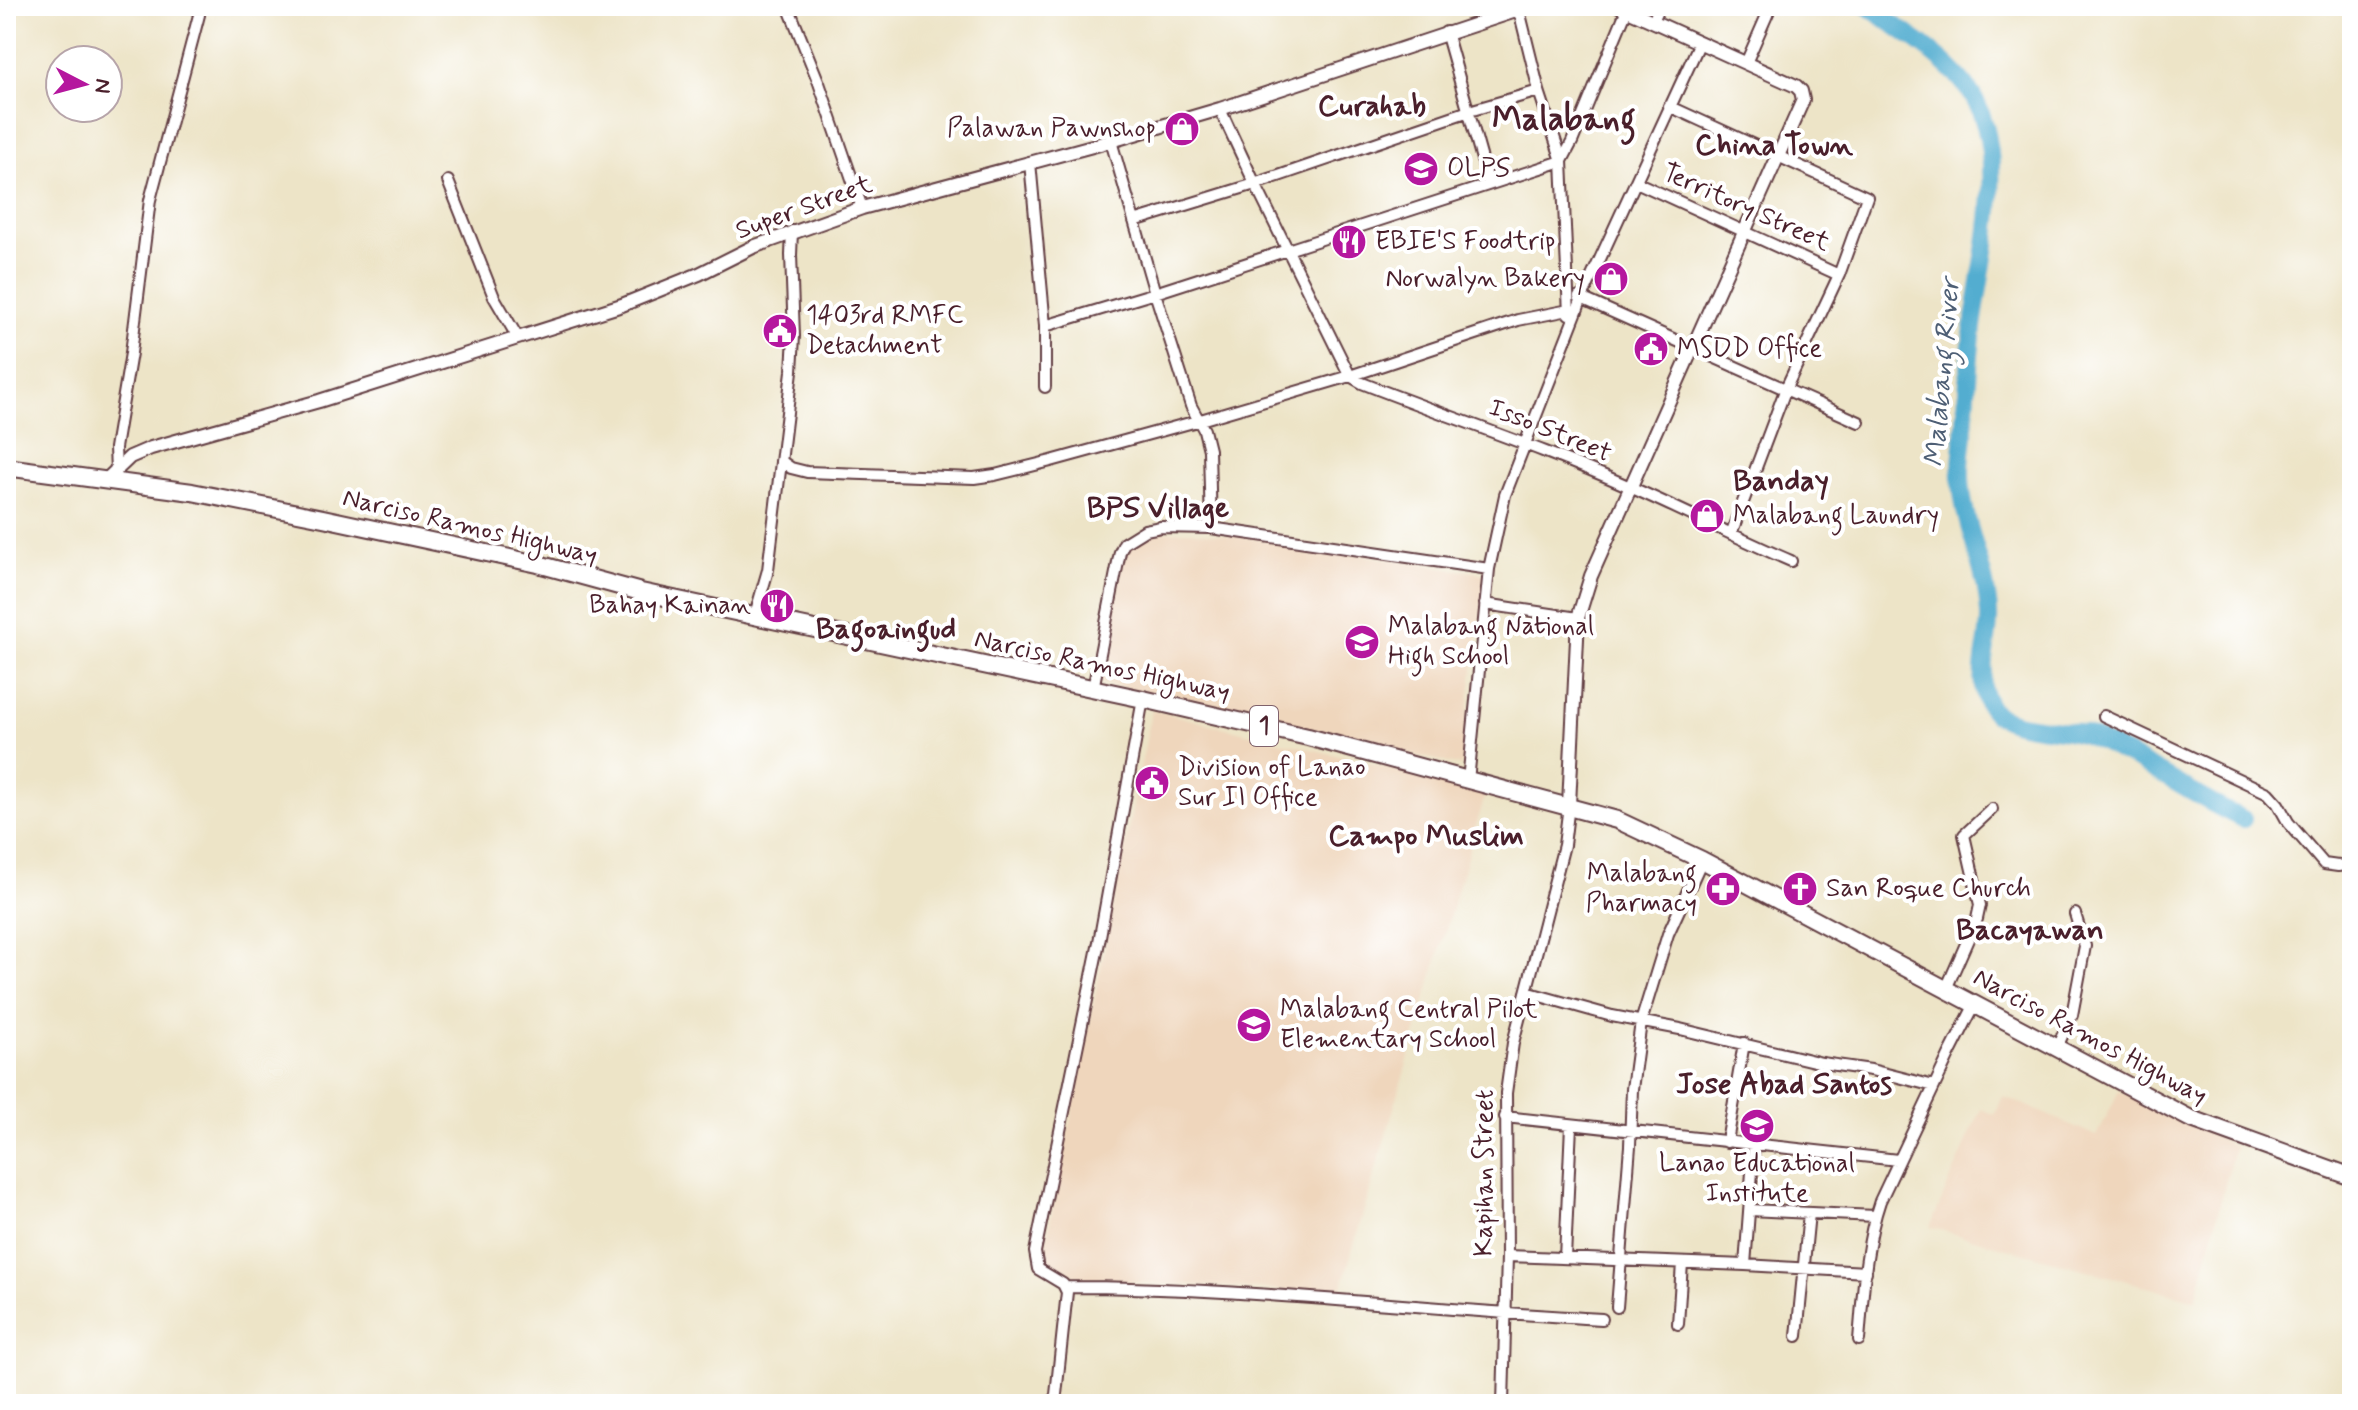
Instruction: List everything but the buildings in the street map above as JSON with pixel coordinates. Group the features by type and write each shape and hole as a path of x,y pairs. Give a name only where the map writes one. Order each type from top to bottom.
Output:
{"highway":[{"name":"Narciso Ramos Highway","path":"6,467 111,475 538,564 641,592 1308,737 1569,805 1626,823 1702,860 2189,1118 2352,1177"}],"street":[{"path":"788,6 819,83 862,208"},
{"path":"1653,21 1660,6"},
{"path":"1523,7 1539,91 1562,161 1570,329"},
{"name":"Super Street","path":"111,475 130,457 151,448 306,405 622,305 688,279 792,231 862,208 1220,109 1523,7"},
{"path":"1045,326 1562,161 1623,7 1796,86 1802,95 1802,104 1591,576 1578,618 1569,805"},
{"path":"1746,63 1766,7"},
{"path":"111,475 131,353 150,200 199,15"},
{"path":"1446,32 1489,184"},
{"path":"1468,781 1489,569 1505,495 1582,298 1700,42"},
{"path":"1134,221 1539,91"},
{"path":"1669,106 1867,197 1839,275 1786,388 1731,534"},
{"path":"1220,109 1350,376"},
{"path":"1111,141 1155,293 1197,421 1204,430 1209,450 1211,528"},
{"path":"1030,162 1045,326 1045,387"},
{"path":"448,181 494,297 518,338"},
{"name":"Territory Street","path":"1636,182 1839,275"},
{"path":"755,615 768,570 793,355 792,231"},
{"path":"1570,294 1859,422"},
{"path":"781,461 791,468 807,472 974,478 1037,465 1197,421 1350,376 1518,320 1569,310"},
{"name":"Isso Street","path":"1350,376 1630,487 1791,561"},
{"path":"1093,689 1120,552 1124,543 1145,530 1161,527 1211,528 1489,569"},
{"path":"1485,604 1578,618"},
{"path":"1143,699 1099,942 1035,1252 1038,1269 1066,1287 1195,1290 1602,1319"},
{"path":"2104,716 2268,793 2324,864 2352,864"},
{"name":"Kapihan Street","path":"1503,1404 1507,1256 1506,1093 1513,1043 1561,854 1569,805"},
{"path":"1946,989 1977,919 1980,905 1964,835 1992,809"},
{"path":"1617,1307 1634,1075 1641,1022 1668,934 1702,860"},
{"path":"2057,1047 2069,1023 2084,956 2084,939 2075,914"},
{"path":"1526,992 1601,1014 1934,1086"},
{"path":"1859,1340 1875,1216 1898,1160 1975,1004"},
{"path":"1727,1142 1744,1043"},
{"path":"1505,1117 1898,1160"},
{"path":"1565,1258 1571,1125"},
{"path":"1745,1265 1754,1145"},
{"path":"1750,1210 1875,1216"},
{"path":"1797,1336 1809,1213"},
{"path":"1507,1256 1866,1272"},
{"path":"1678,1324 1682,1263"},
{"path":"1055,1404 1066,1287"}],"shaded area":[{"name":"Malabang National High School","path":"1187,531 1267,540 1485,574 1461,766 1234,711 1098,682 1127,543 1146,533"},
{"name":"Malabang Central Pilot Elementary School","path":"1152,710 1486,792 1340,1293 1082,1279 1043,1258"},
{"path":"2119,1091 2235,1146 2196,1300 1930,1227 1981,1109 1995,1115 2003,1096 2097,1136"}],"waterway":[{"name":"Malabang River","path":"1867,6 1920,43 1956,74 1980,111 1988,139 1990,203 1972,339 1961,471 1962,495 1984,579 1989,614 1983,675 1986,699 1991,709 2009,721 2088,736 2243,819"}],"place":[{"name":"Palawan Pawnshop","path":"1182,129"},
{"name":"OLPS","path":"1421,169"},
{"name":"EBIE'S Foodtrip","path":"1349,242"},
{"name":"Norwalyn Bakery","path":"1611,279"},
{"name":"1403rd RMFC Detachment","path":"780,331"},
{"name":"MSDD Office","path":"1651,349"},
{"name":"Malabang Laundry","path":"1707,516"},
{"name":"Bahay Kainan","path":"777,606"},
{"name":"Malabang National High School","path":"1362,642"},
{"name":"Division of Lanao Sur II Office","path":"1152,783"},
{"name":"Malabang Pharmacy","path":"1723,889"},
{"name":"San Roque Church","path":"1800,889"},
{"name":"Malabang Central Pilot Elementary School","path":"1254,1025"},
{"name":"Lanao Educational Institute","path":"1757,1126"}],"district":[{"name":"Curahab","path":"1372,106"},
{"name":"Malabang","path":"1564,119"},
{"name":"China Town","path":"1774,145"},
{"name":"Banday","path":"1781,481"},
{"name":"BPS Village","path":"1158,508"},
{"name":"Bagoaingud","path":"886,629"},
{"name":"Campo Muslim","path":"1426,836"},
{"name":"Bacayawan","path":"2030,930"},
{"name":"Jose Abad Santos","path":"1784,1084"}]}
